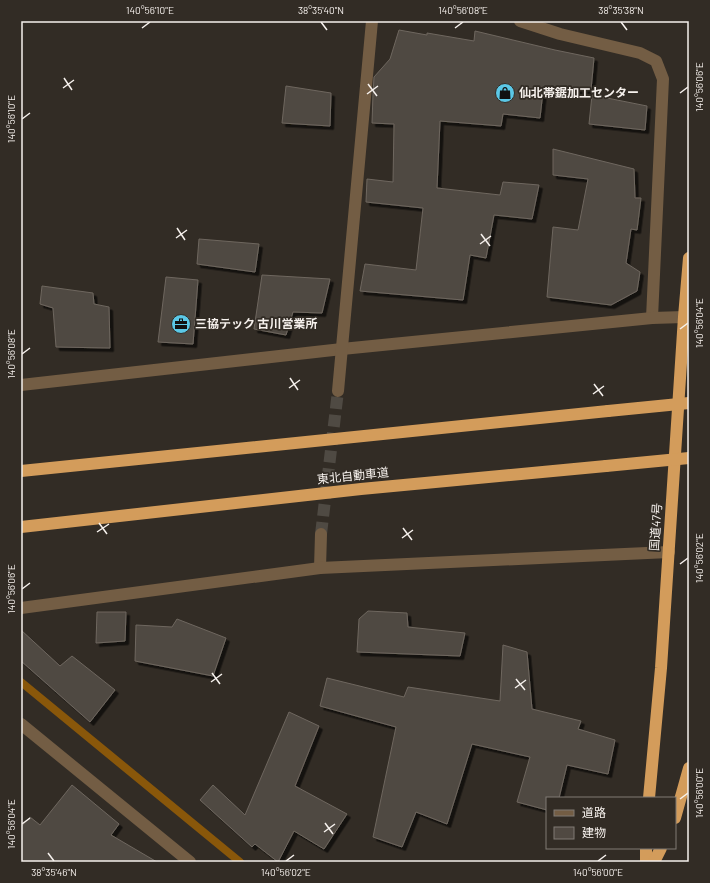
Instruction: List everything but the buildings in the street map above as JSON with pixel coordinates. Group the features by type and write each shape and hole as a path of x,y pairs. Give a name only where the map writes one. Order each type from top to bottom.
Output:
{"highway":[{"name":"国道47号","path":"649,797 661,668 689,258"},
{"path":"21,471 689,403"},
{"name":"東北自動車道","path":"21,527 353,490 689,458"},
{"path":"676,814 689,768"},
{"path":"646,849 646,862"},
{"path":"654,862 660,849"}],"street":[{"path":"338,391 372,21"},
{"path":"520,21 560,34 640,53 656,61 663,79 652,318"},
{"path":"21,386 342,349 652,318 684,317"},
{"path":"320,568 321,534"},
{"path":"21,608 320,568 669,552"},
{"path":"21,724 190,862"}],"waterway":[{"path":"21,682 240,862"}],"tunnel":[{"path":"321,534 338,391"}],"place":[{"name":"仙北帯鋸加工センター","path":"505,93"},
{"name":"三協テック 古川営業所","path":"181,324"}]}
